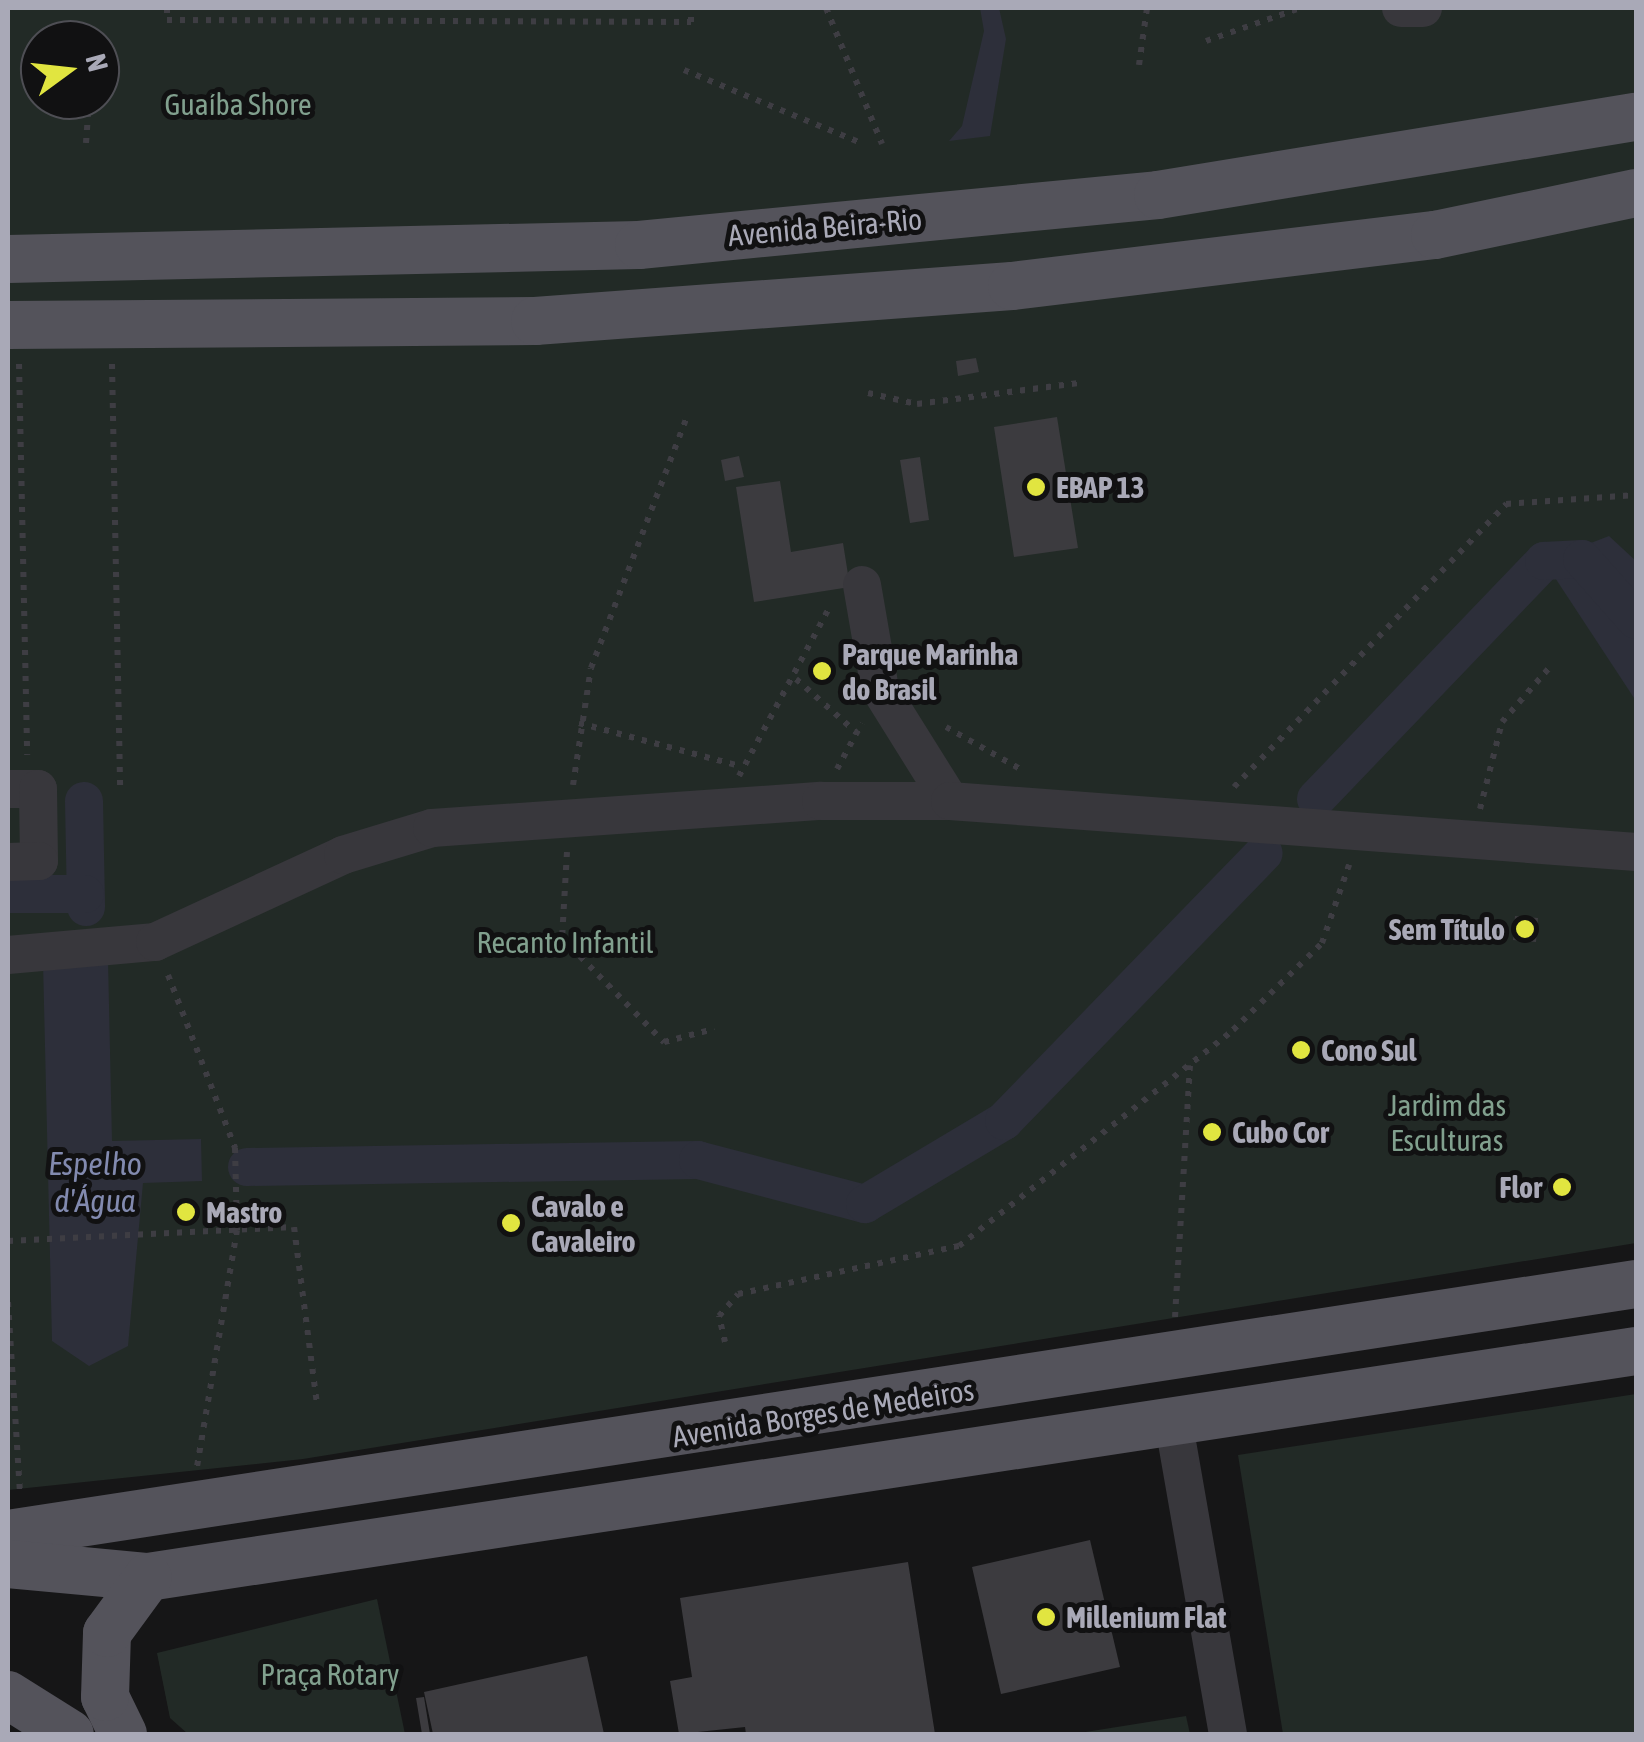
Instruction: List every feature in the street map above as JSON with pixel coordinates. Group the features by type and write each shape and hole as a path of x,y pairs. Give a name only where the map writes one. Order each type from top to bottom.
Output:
{"main road":[{"name":"Avenida Beira-Rio","path":"8,259 640,245 1158,196 1422,160 1636,117"},
{"path":"8,324 535,320 1012,286 1435,234 1636,192"},
{"name":"Avenida Borges de Medeiros","path":"12,1544 190,1507 1636,1284"},
{"name":"Avenida Borges de Medeiros","path":"12,1544 148,1577 1174,1425 1636,1351"},
{"path":"123,1734 105,1696 107,1633 148,1577"},
{"path":"8,1696 70,1734"}],"street":[{"path":"1401,8 1423,8"},
{"path":"862,585 880,688 950,801"},
{"path":"8,862 39,861 38,790 18,789"},
{"path":"8,954 155,942 343,855 432,828 741,807 950,801 1636,852"},
{"path":"1174,1425 1228,1734"}],"path":[{"path":"167,8 167,20 691,22 691,8"},
{"path":"826,8 882,144"},
{"path":"1139,64 1147,8"},
{"path":"1206,42 1300,8"},
{"path":"684,70 861,143"},
{"path":"86,143 88,120"},
{"path":"18,789 18,364 33,364"},
{"path":"96,364 114,364 120,789"},
{"path":"868,394 918,404 1079,383"},
{"path":"687,417 580,722 562,938 664,1042 714,1028"},
{"path":"1204,819 1506,504 1636,495"},
{"path":"741,807 739,766 796,679 829,607"},
{"path":"1473,840 1502,722 1548,668"},
{"path":"796,679 857,733"},
{"path":"880,688 1092,811"},
{"path":"580,722 739,766"},
{"path":"724,1342 719,1316 738,1294 960,1246 1190,1064 1322,943 1361,831"},
{"path":"155,942 235,1148 237,1230 190,1507"},
{"path":"1172,1358 1190,1064"},
{"path":"8,1241 294,1227 317,1404"},
{"path":"8,1305 12,1544"}],"green space":[{"name":"Parque Marinha do Brasil","path":"8,8 1636,8 1636,1243 303,1459 8,1490"},
{"path":"1636,1394 1636,1734 1283,1734 1238,1455"},
{"name":"Praça Rotary","path":"377,1599 405,1734 188,1734 170,1718 157,1653"},
{"path":"1186,1716 1190,1734 1073,1734"}],"water":[{"path":"980,8 999,8 1006,39 990,136 949,141 962,126 984,31"},
{"path":"1609,536 1636,561 1636,701 1544,561"},
{"name":"Espelho d'Água","path":"108,960 112,1141 201,1139 202,1181 143,1183 128,1346 89,1366 52,1341 43,962"}],"building":[{"path":"976,358 979,372 958,376 956,361"},
{"name":"EBAP 13","path":"1057,417 1078,548 1014,557 994,427"},
{"path":"739,456 744,477 725,481 721,460"},
{"path":"920,457 929,520 910,523 900,460"},
{"path":"780,481 791,552 843,543 850,587 754,602 736,487"},
{"name":"Sem Título","path":"1515,916 1538,918 1536,942 1513,940"},
{"name":"Cubo Cor","path":"1220,1123 1221,1139 1205,1141 1203,1125"},
{"name":"Millenium Flat","path":"1090,1540 1120,1667 1001,1694 972,1567"},
{"path":"908,1562 935,1734 746,1734 745,1727 679,1734 670,1681 692,1677 680,1598"},
{"path":"587,1656 604,1734 433,1734 424,1692"},
{"path":"424,1697 430,1734 422,1734 416,1698"}],"waterway":[{"path":"1316,799 1544,561 1582,559 1636,620"},
{"path":"84,801 86,907"},
{"path":"247,1167 698,1160 865,1204 1004,1121 1264,853"},
{"path":"8,894 85,894"}],"place":[{"name":"EBAP 13","path":"1036,487"},
{"name":"Parque Marinha do Brasil","path":"822,671"},
{"name":"Sem Título","path":"1525,929"},
{"name":"Cono Sul","path":"1301,1050"},
{"name":"Cubo Cor","path":"1212,1132"},
{"name":"Flor","path":"1562,1187"},
{"name":"Mastro","path":"186,1212"},
{"name":"Cavalo e Cavaleiro","path":"511,1223"},
{"name":"Millenium Flat","path":"1046,1617"}],"park label":[{"name":"Guaíba Shore","path":"238,104"},
{"name":"Recanto Infantil","path":"565,942"},
{"name":"Jardim das Esculturas","path":"1447,1122"}]}
